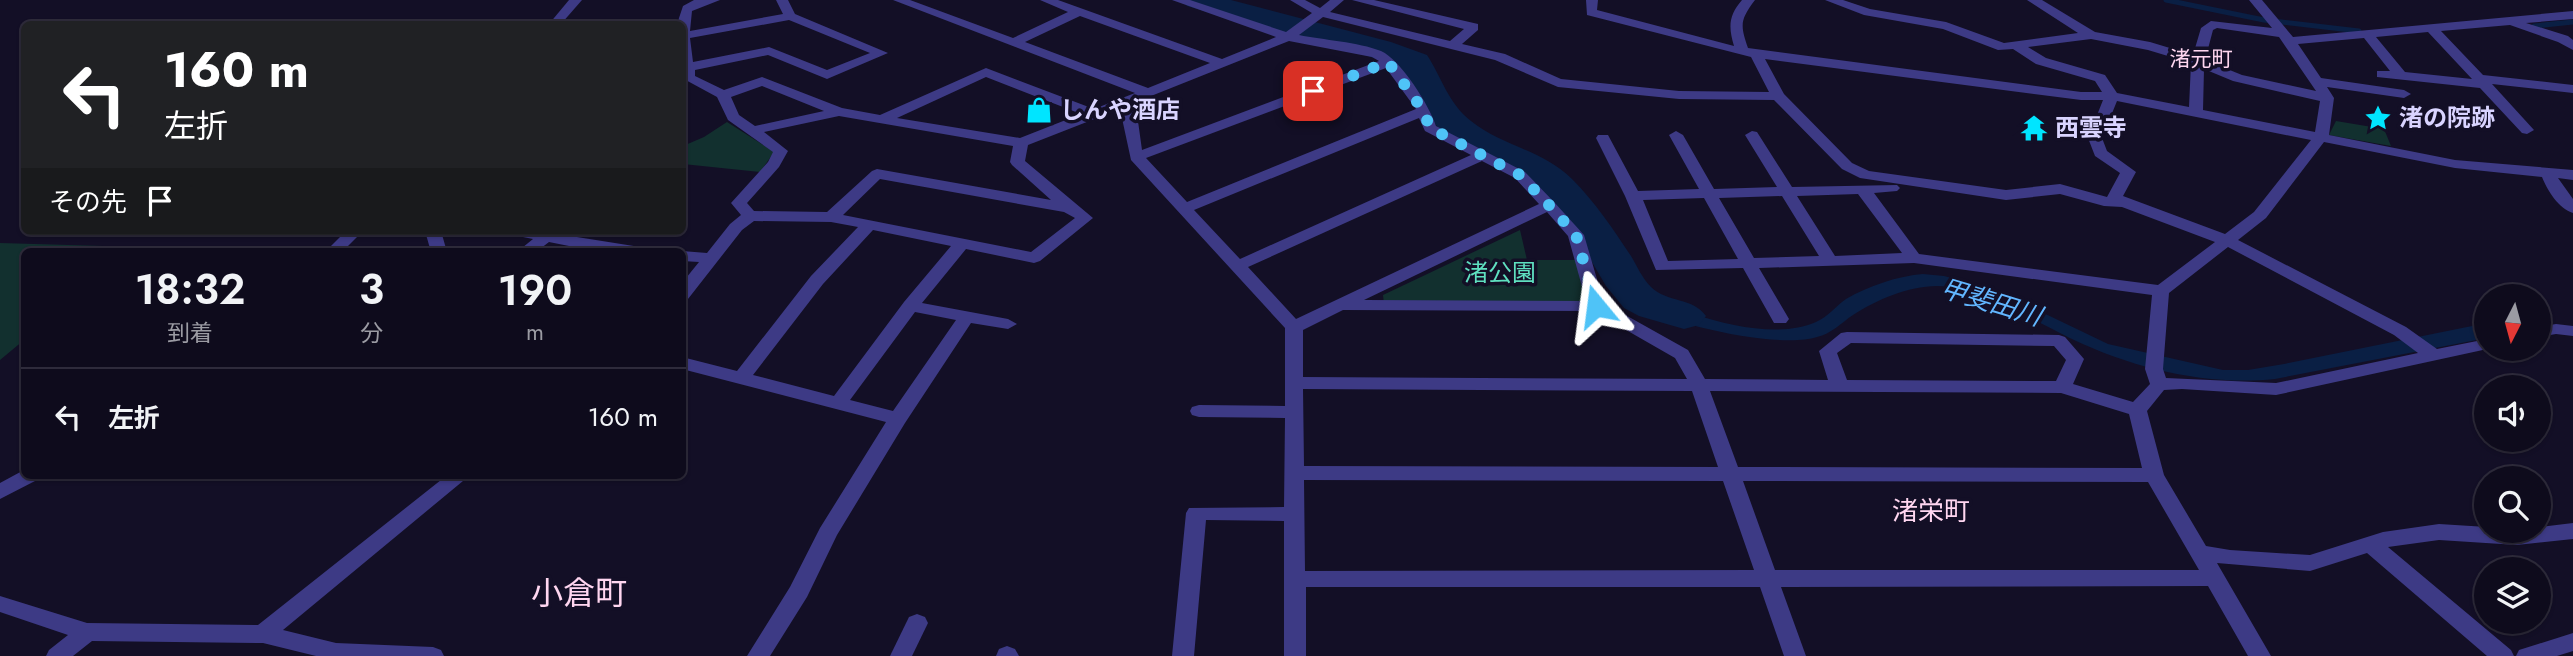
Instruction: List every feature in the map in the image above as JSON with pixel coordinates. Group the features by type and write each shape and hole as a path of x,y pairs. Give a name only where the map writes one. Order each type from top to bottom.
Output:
{"street":[{"path":"558,21 576,0"},
{"path":"685,4 714,0"},
{"path":"782,0 790,16"},
{"path":"899,0 1146,92"},
{"path":"1046,0 1222,63"},
{"path":"1178,0 1376,54 1388,62 1423,110 1430,128 1520,175 1576,235 1596,306"},
{"path":"1296,0 1321,13 1500,57 1558,83 1679,95 1778,96"},
{"path":"723,95 762,81 839,112 1021,143 1295,32 1338,0"},
{"path":"1358,0 1474,27 1453,45"},
{"path":"1592,0 1591,12 1749,53 2081,96 2112,96 2455,164 2549,175 2573,175"},
{"path":"1749,0 1737,14 1736,32 1778,96 1847,166 1865,175 1948,188 2006,195 2060,189 2104,201 2125,202"},
{"path":"1831,0 1868,12 1946,26 2003,47 2091,35 2150,46 2260,84 2327,99"},
{"path":"2033,0 2091,35"},
{"path":"1603,138 1633,196 1662,266 1914,258 2161,291 2260,215 2322,136 2327,99 2285,37 2255,0"},
{"path":"1013,43 1079,12"},
{"path":"2196,111 2198,61 2207,28 2215,24 2285,37 2367,34 2573,15"},
{"path":"686,35 790,16 880,53 827,75 769,51 686,76"},
{"path":"2509,22 2563,38 2573,46"},
{"path":"2431,28 2527,130"},
{"path":"2367,34 2401,76"},
{"path":"2015,45 2041,61 2100,78 2112,96"},
{"path":"1136,157 1388,62"},
{"path":"882,119 986,72 1091,113"},
{"path":"2382,74 2573,89"},
{"path":"686,76 723,95 733,117 780,151 774,164 739,203 750,216"},
{"path":"2317,82 2404,94"},
{"path":"2112,96 2095,138 2100,153 2128,172 2114,198 2226,240 2400,331 2433,355"},
{"path":"1122,101 1130,114 1136,157 1294,327 1295,656"},
{"path":"1184,209 1423,110"},
{"path":"751,131 839,112"},
{"path":"1676,135 1780,319"},
{"path":"1752,135 1830,261"},
{"path":"686,291 736,227 750,216 831,217 1034,258 1085,218 1069,208 1017,162 1021,143"},
{"path":"1237,266 1483,155"},
{"path":"831,217 877,173 1069,208"},
{"path":"2549,175 2554,187 2573,208"},
{"path":"1633,196 1862,188 1948,188"},
{"path":"1862,188 1914,258"},
{"path":"1294,327 1549,205"},
{"path":"741,378 817,280 869,225"},
{"path":"338,248 351,235"},
{"path":"529,235 545,239 571,236 623,248"},
{"path":"531,248 545,239"},
{"path":"838,404 910,306 962,243"},
{"path":"686,256 711,258"},
{"path":"2161,291 2156,370 2137,410 2154,475 2260,656"},
{"path":"1339,305 1596,306 1682,354 1699,385 1795,656"},
{"path":"910,306 1008,324"},
{"path":"758,656 799,591 827,533 898,419 967,316"},
{"path":"2552,330 2573,331"},
{"path":"1839,385 1828,351 1847,337 2059,341 2076,359 2062,387"},
{"path":"2156,370 2182,383 2276,388 2474,347"},
{"path":"686,364 898,419"},
{"path":"1294,383 2062,387 2137,410"},
{"path":"1199,411 1294,412"},
{"path":"1294,473 2154,475"},
{"path":"0,492 23,479"},
{"path":"263,634 454,479"},
{"path":"1183,656 1196,513 1294,514"},
{"path":"2199,552 2230,558 2310,563 2371,544 2439,532 2517,537 2573,531"},
{"path":"2371,544 2503,656"},
{"path":"1294,579 2214,578"},
{"path":"0,604 87,632 263,634 334,654 433,656"},
{"path":"901,656 917,623"},
{"path":"57,656 87,632"},
{"path":"2527,656 2573,642"}],"green space":[{"path":"2336,121 2384,129 2391,146 2329,135"},
{"path":"727,122 774,152 760,172 686,164 686,145"},
{"name":"渚公園","path":"1520,230 1527,260 1577,260 1589,304 1384,304 1383,295"},
{"path":"0,243 138,247 21,248 21,342 0,360"}],"water":[{"path":"1913,275 1944,276 1974,284 2031,307 2108,344 2223,370 2248,370 2284,364 2474,326 2474,341 2275,379 2224,380 2172,373 2122,359 2074,340 1989,299 1953,288 1937,286 1904,291 1872,304 1822,336 1778,340 1726,333 1674,320 1634,302 1618,286 1716,321 1769,329 1794,328 1816,322 1846,299 1864,290"}],"waterway":[{"name":"甲斐田川","path":"1198,0 1315,34 1379,49 1415,62 1429,93 1449,120 1477,141 1528,163 1547,176 1583,216 1635,295 1649,305 1684,316"},
{"path":"2166,0 2264,20 2359,31"},
{"path":"2534,26 2573,22"}],"place":[{"name":"しんや酒店","path":"1039,110"},
{"name":"渚の院跡","path":"2378,118"},
{"name":"西雲寺","path":"2034,128"}],"district":[{"name":"渚元町","path":"2201,59"},
{"name":"渚栄町","path":"1931,511"},
{"name":"小倉町","path":"579,593"}],"route":[{"path":"1313,91 1388,62 1423,110 1430,128 1520,175 1576,235 1596,306"}]}
